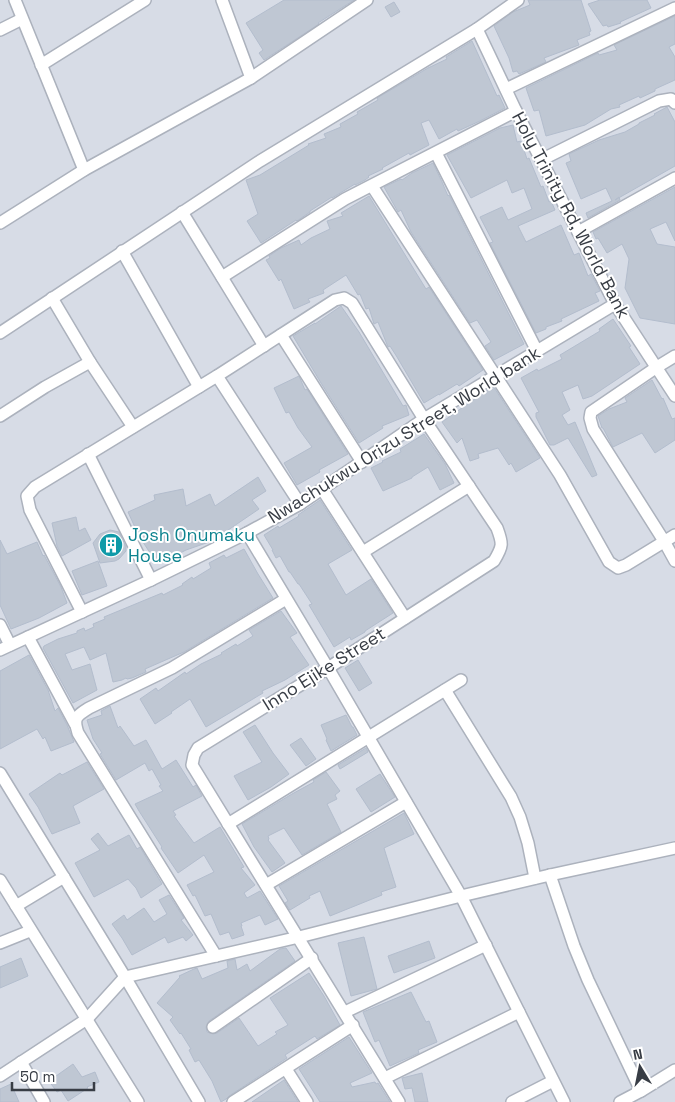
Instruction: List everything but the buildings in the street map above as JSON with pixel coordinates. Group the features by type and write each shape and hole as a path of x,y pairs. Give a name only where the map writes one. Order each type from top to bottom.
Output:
{"street":[{"path":"15,0 84,170"},
{"path":"41,65 145,0"},
{"path":"222,0 251,78"},
{"path":"0,223 84,170 251,78 368,0"},
{"path":"0,333 260,161 477,29 518,0"},
{"path":"506,89 675,8"},
{"path":"0,30 22,19"},
{"name":"Holy Trinity Rd, World Bank","path":"477,29 516,111 614,304 675,396"},
{"path":"541,160 659,101 671,99 675,102"},
{"path":"222,277 344,199 516,111"},
{"path":"436,153 537,351"},
{"path":"578,232 675,178"},
{"path":"372,186 560,474 609,562 618,568 626,565 675,534"},
{"path":"182,212 264,346"},
{"path":"122,251 199,387"},
{"path":"52,298 90,362 133,427"},
{"name":"Inno Ejike Street","path":"281,335 335,300 344,298 352,303 424,419 497,528 502,548 494,561 328,668 198,748 192,764 399,1102"},
{"name":"Nwachukwu Orizu Street, World bank","path":"5,648 151,580 247,533 300,504 424,419 614,304"},
{"path":"82,612 30,510 27,496 34,487 281,335 362,462"},
{"path":"675,356 591,412 590,418 593,429 664,541 675,562"},
{"path":"0,416 45,387 90,362"},
{"path":"217,376 300,504"},
{"path":"88,454 151,580"},
{"path":"363,552 469,486"},
{"path":"322,489 405,618"},
{"path":"247,533 461,896 564,1102"},
{"path":"75,724 78,715 89,708 172,668 286,599"},
{"path":"0,625 5,648"},
{"path":"28,637 78,733 216,956"},
{"path":"228,824 461,680"},
{"path":"446,690 511,797 520,817 528,843 535,878"},
{"path":"0,773 199,1102"},
{"path":"266,885 406,802"},
{"path":"0,1076 87,1019 125,977 299,937 535,878 675,848"},
{"path":"550,875 574,946 588,980 641,1091"},
{"path":"16,906 64,877"},
{"path":"0,880 138,1102"},
{"path":"0,943 30,930"},
{"path":"345,1012 486,945"},
{"path":"213,1027 312,958"},
{"path":"385,1078 519,1012"},
{"path":"233,1102 353,1025"},
{"path":"21,1062 44,1102"},
{"path":"286,1069 307,1102"},
{"path":"620,1102 675,1070"},
{"path":"512,1102 553,1081"}],"shaded area":[{"path":"0,0 675,0 675,1102 0,1102"}],"place":[{"name":"Josh Onumaku House","path":"111,545"}]}
